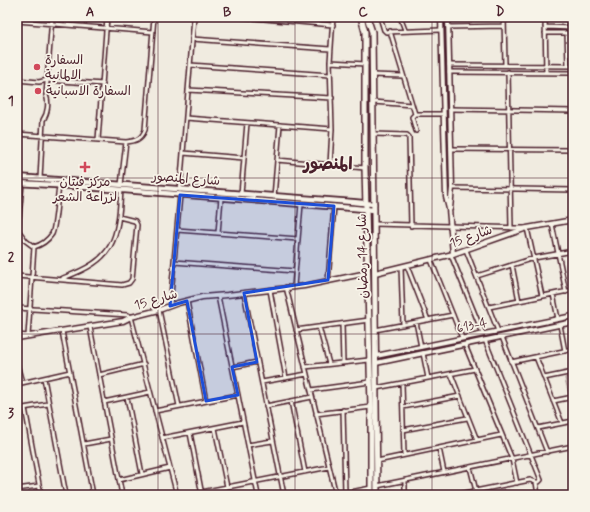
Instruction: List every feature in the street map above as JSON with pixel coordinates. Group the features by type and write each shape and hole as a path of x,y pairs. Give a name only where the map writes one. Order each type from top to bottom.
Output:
{"main road":[{"name":"شارع 14 رمضان","path":"361,17 366,32 366,210 371,407 371,495"},
{"name":"شارع 14 رمضان","path":"368,17 372,32 374,134 377,495"},
{"name":"شارع المنصور","path":"17,177 121,188"},
{"name":"شارع المنصور","path":"19,184 241,194 374,204"},
{"name":"شارع المنصور","path":"180,192 221,198 374,210"}],"street":[{"path":"40,179 43,120 46,116 48,100 46,95 52,17"},
{"path":"98,140 108,17"},
{"path":"17,134 126,142 134,142 143,136 145,130 154,17"},
{"path":"170,306 194,17"},
{"path":"242,17 333,25"},
{"path":"330,165 332,98 330,49 333,17"},
{"path":"380,17 386,32 404,30 441,30"},
{"path":"400,17 404,30"},
{"path":"441,17 446,197 451,227 452,254 483,334"},
{"path":"448,17 452,188 449,209"},
{"path":"504,17 505,65"},
{"path":"545,17 546,73"},
{"path":"17,21 153,32"},
{"path":"448,27 504,26"},
{"path":"545,28 573,28"},
{"path":"390,31 415,114 412,118 416,131"},
{"path":"545,33 573,33"},
{"path":"567,33 568,66"},
{"path":"192,39 330,49"},
{"path":"330,62 366,64"},
{"path":"449,64 573,66"},
{"path":"190,65 330,75"},
{"path":"449,72 573,73"},
{"path":"508,72 511,228"},
{"path":"372,75 403,76"},
{"path":"17,80 39,82 47,80 103,84"},
{"path":"188,90 332,98"},
{"path":"373,102 412,105"},
{"path":"450,109 573,111"},
{"path":"415,114 443,114"},
{"path":"186,118 332,129"},
{"path":"241,194 247,123"},
{"path":"274,197 280,125"},
{"path":"374,134 409,137 411,226"},
{"path":"61,278 74,274 99,260 113,241 120,217 121,188 126,142"},
{"path":"451,149 573,150"},
{"path":"183,153 244,158"},
{"path":"277,160 366,168"},
{"path":"445,161 451,160"},
{"path":"19,184 18,230 26,241 34,246 38,246 47,240 53,232 58,186"},
{"path":"452,188 573,190"},
{"path":"218,233 221,198"},
{"path":"294,286 301,204"},
{"path":"328,280 334,206"},
{"path":"17,276 61,278 122,285 130,282 132,278 137,225 135,221 120,217"},
{"name":"شارع 15","path":"375,273 466,250 528,228 573,220"},
{"path":"374,224 528,228 542,296"},
{"path":"552,224 566,292"},
{"path":"177,230 298,239"},
{"path":"17,335 28,336 34,246"},
{"path":"466,250 498,331"},
{"path":"477,276 534,258 573,251"},
{"path":"431,260 462,338"},
{"path":"174,262 295,271"},
{"path":"512,265 519,301"},
{"path":"407,266 428,320"},
{"path":"401,267 403,325"},
{"name":"شارع 15","path":"17,338 123,321 132,317 202,297 286,288 367,273"},
{"path":"286,288 336,495 371,488"},
{"path":"270,290 286,378"},
{"path":"489,307 573,290"},
{"path":"244,293 272,441 284,495"},
{"path":"553,294 556,319 565,351"},
{"path":"218,296 258,495"},
{"path":"187,301 206,401"},
{"path":"17,308 128,315 132,317 177,495"},
{"path":"160,310 179,406"},
{"path":"375,330 453,315"},
{"name":"613-4","path":"376,356 573,316"},
{"path":"296,330 369,320"},
{"path":"416,322 421,346"},
{"name":"613-4","path":"376,363 573,322"},
{"path":"342,324 343,363"},
{"path":"90,327 122,495"},
{"path":"319,327 329,364"},
{"path":"62,331 93,495"},
{"path":"502,337 547,452"},
{"path":"455,495 517,482 530,480 539,482 541,480 485,340"},
{"path":"465,345 512,459 517,482"},
{"path":"511,362 573,349"},
{"path":"423,353 428,378"},
{"path":"536,357 562,423"},
{"path":"305,368 370,360"},
{"path":"232,367 257,362"},
{"path":"17,364 22,383"},
{"path":"99,375 144,364"},
{"path":"376,388 475,369"},
{"path":"17,384 70,372"},
{"path":"544,378 573,372"},
{"path":"262,382 306,374"},
{"path":"451,374 467,418 477,440"},
{"path":"44,378 66,495"},
{"path":"310,390 370,382"},
{"path":"402,383 404,455"},
{"path":"104,402 150,392"},
{"path":"155,411 238,395"},
{"path":"403,407 460,396"},
{"path":"127,397 142,474"},
{"path":"266,406 312,397"},
{"path":"553,401 573,397"},
{"path":"291,401 305,472"},
{"path":"17,409 48,404"},
{"path":"316,414 371,407"},
{"path":"24,408 41,495"},
{"path":"344,410 345,493"},
{"path":"403,430 467,418"},
{"path":"538,428 573,421"},
{"path":"162,438 243,422"},
{"path":"215,428 227,487"},
{"path":"190,433 202,493 329,467"},
{"path":"377,461 501,435"},
{"path":"84,444 111,439"},
{"path":"248,445 272,441"},
{"path":"377,486 573,446"},
{"path":"439,448 444,472"},
{"path":"470,467 476,491"},
{"path":"119,480 170,468"},
{"path":"405,480 405,495"},
{"path":"536,482 538,495"},
{"path":"17,489 39,486"}],"highlighted area":[{"path":"180,195 334,206 328,280 244,293 257,362 232,367 238,395 206,401 187,301 170,306"}],"shaded area":[{"path":"550,323 552,324 466,343 465,340"},
{"path":"461,341 461,343 384,359 382,358 383,357"},
{"path":"573,376 573,394 569,395 565,378"},
{"path":"504,487 506,495 478,495 477,492"}],"place":[{"name":"السفارة الالمانية","path":"37,67"},
{"name":"السفارة الاسبانية","path":"38,91"},
{"name":"مركز فيتان لزراعة الشعر","path":"85,167"}],"district":[{"name":"المنصور","path":"328,164"}]}
